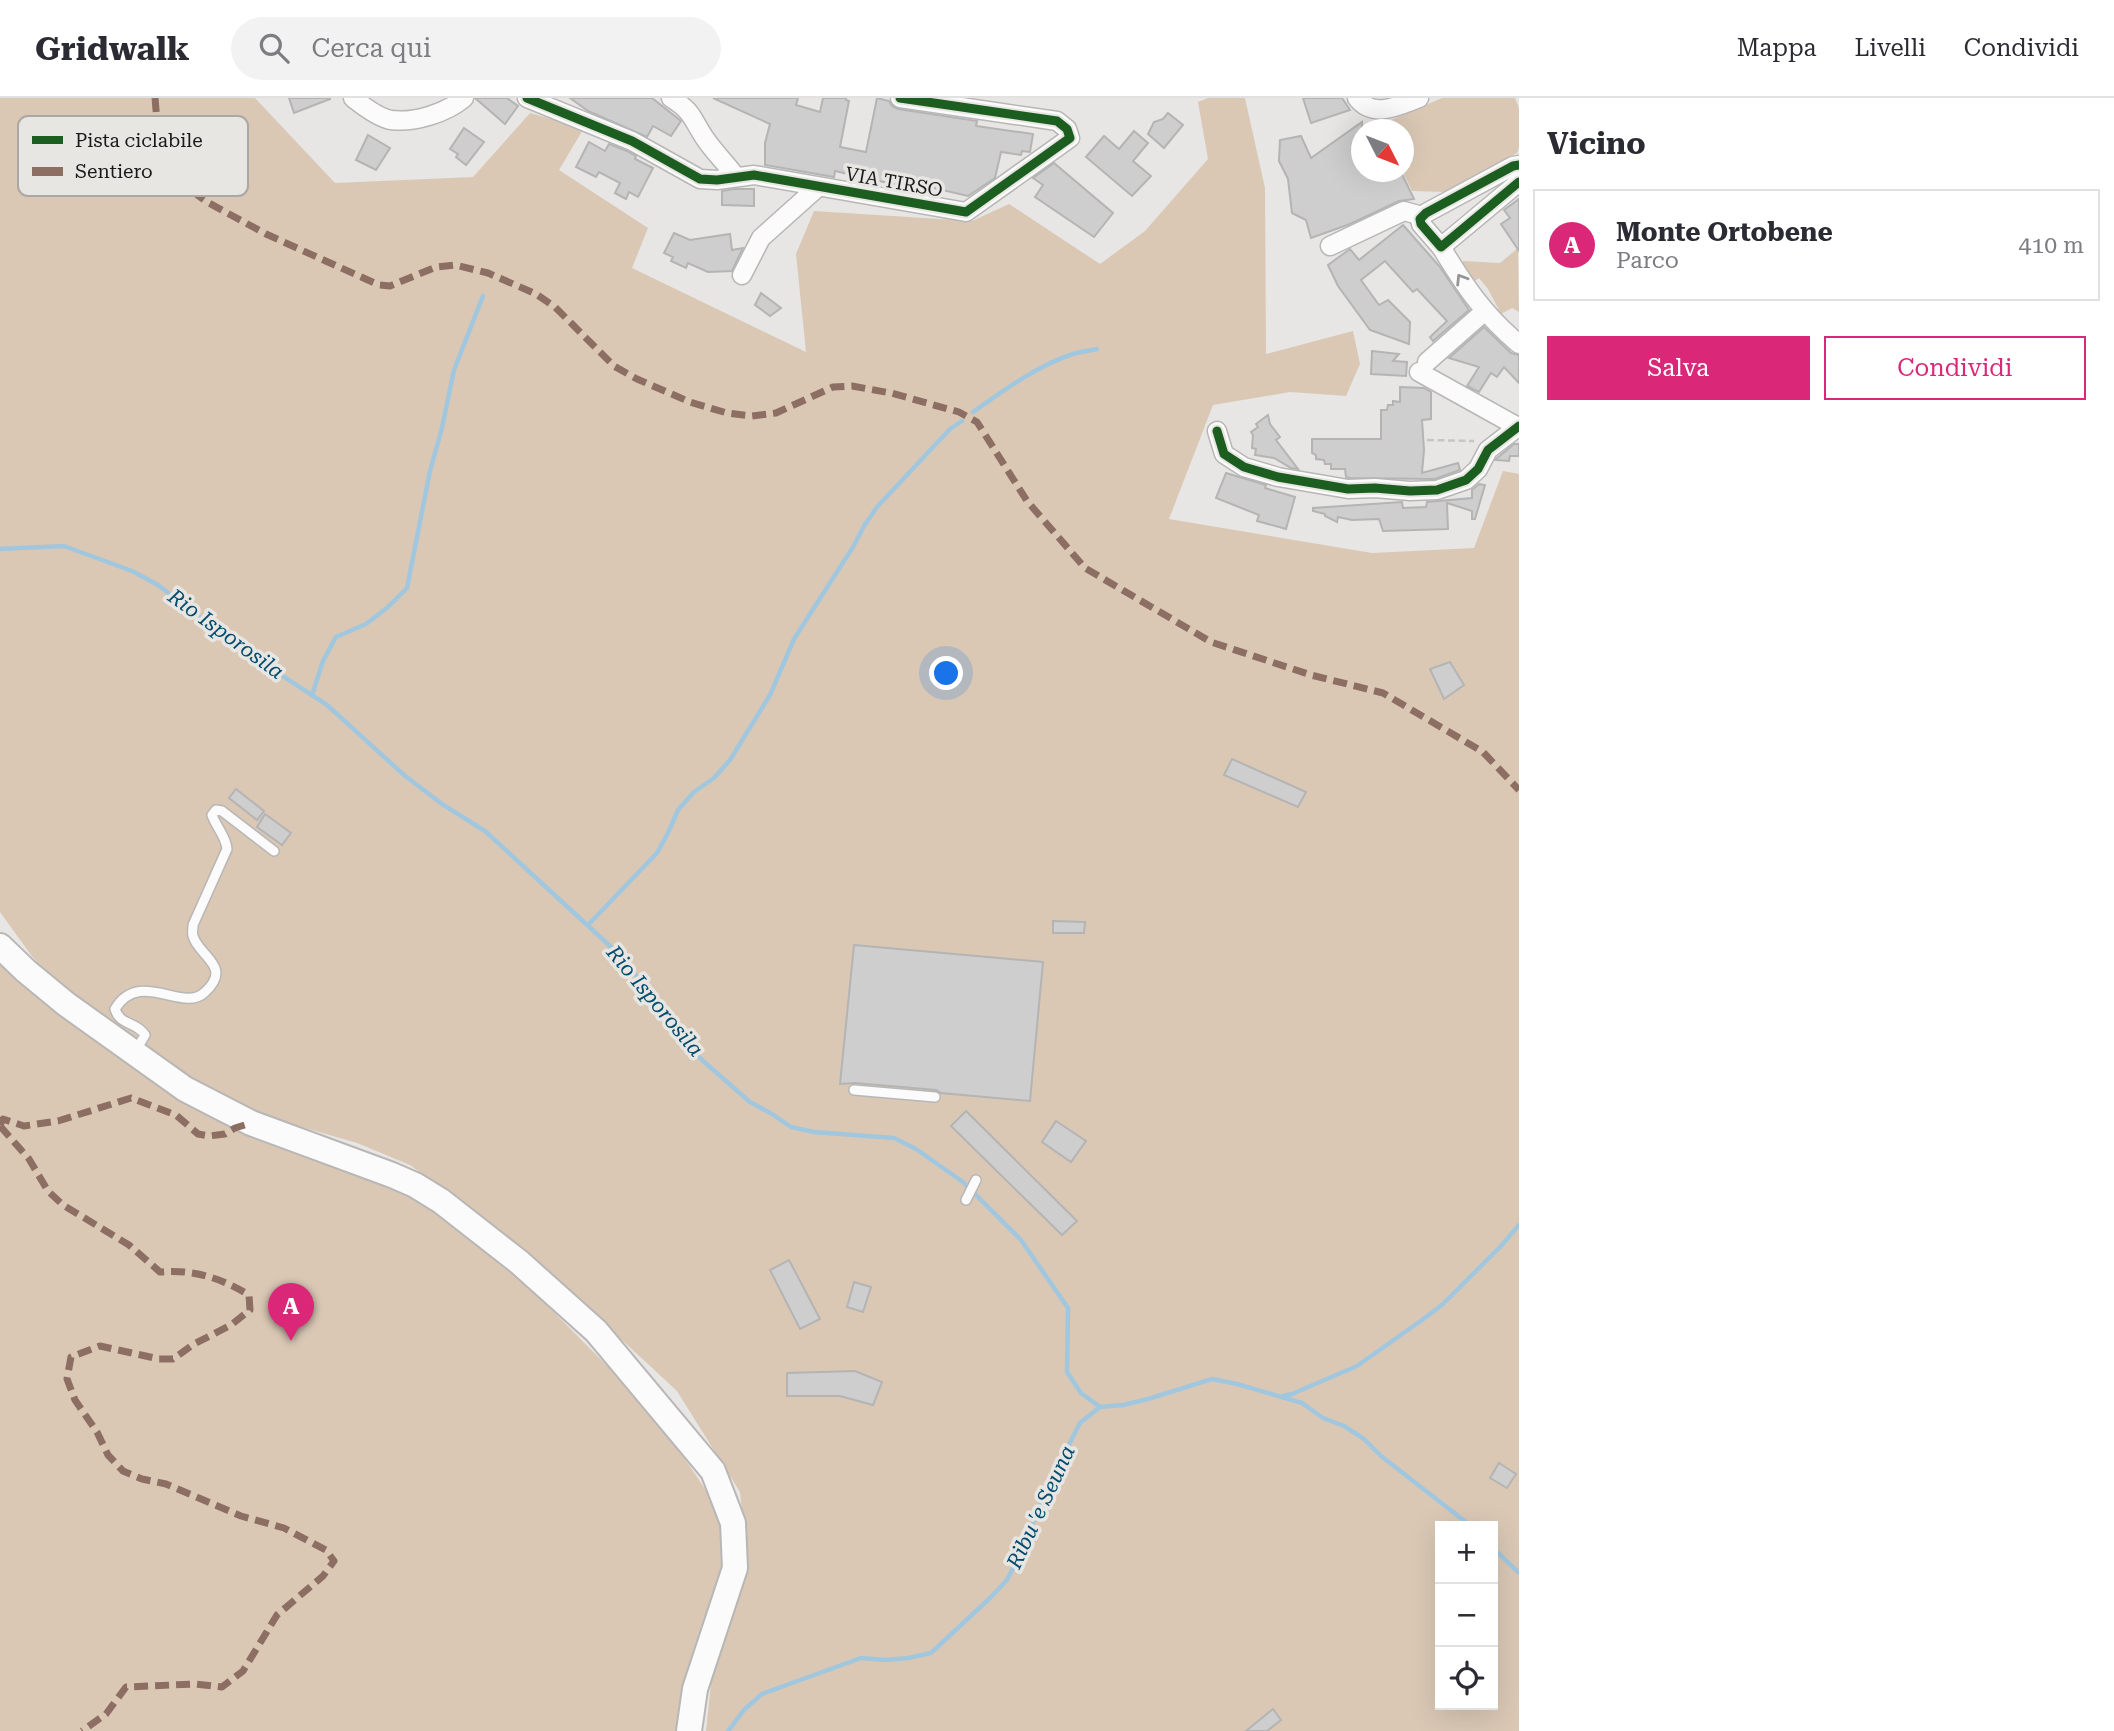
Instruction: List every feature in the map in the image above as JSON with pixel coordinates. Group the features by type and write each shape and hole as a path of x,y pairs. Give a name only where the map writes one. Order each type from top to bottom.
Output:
{"main road":[{"path":"0,946 66,1004 185,1089 251,1123 392,1175 441,1200 519,1262 596,1331 713,1471 733,1523 735,1568 695,1689 689,1731"}],"street":[{"path":"353,98 389,120 419,118 442,111 464,98"},
{"name":"VIA TIRSO","path":"527,98 632,141 700,179 754,175 966,212 1070,138 1067,129 1056,121 900,98"},
{"path":"671,98 693,116 704,137 736,177"},
{"path":"1357,98 1363,105 1373,109 1391,109 1419,98"},
{"path":"1330,246 1404,211 1422,216 1519,165"},
{"path":"1441,247 1519,183"},
{"path":"742,275 761,238 818,187"},
{"path":"1422,216 1421,224 1441,247 1470,294 1498,326 1519,344"},
{"path":"1217,431 1224,454 1244,467 1278,477 1348,489 1437,490 1466,480 1478,469 1488,450 1518,426 1423,367 1485,311"}],"lane":[{"path":"134,1053 145,1035 140,1027 124,1022 117,1016 119,1003 141,990 190,998 202,996 216,976 215,967 193,937 193,925 227,849 226,840 212,815 216,810 222,811 274,851"},
{"path":"854,1090 935,1097"},
{"path":"966,1200 976,1180"}],"path":[{"path":"1427,440 1498,442"}],"shaded area":[{"path":"0,98 255,98 335,183 473,177 530,113 584,128 559,170 648,228 632,268 806,352 796,254 814,211 972,221 1009,204 1100,264 1145,231 1208,159 1198,102 1208,98 1245,98 1265,188 1266,354 1353,331 1360,364 1346,396 1290,392 1213,405 1169,519 1372,553 1474,548 1503,471 1519,474 1519,1731 706,1731 713,1665 748,1565 740,1492 677,1391 528,1253 410,1165 357,1143 253,1113 177,1074 58,986 31,955 0,912"},
{"path":"1442,98 1515,98 1519,108 1519,148 1517,153 1446,192 1412,191 1408,182 1414,182 1414,119 1394,119"},
{"path":"1518,248 1519,312 1512,308 1501,314 1479,278 1471,284 1458,264 1464,261 1500,263"},
{"path":"0,965 167,1091 220,1122 336,1164 421,1201 465,1232 537,1295 627,1386 685,1459 707,1492 723,1526 718,1591 681,1731 0,1731"}],"building":[{"path":"289,98 330,98 330,99 294,113"},
{"path":"475,98 507,98 518,106 505,124"},
{"path":"570,98 652,98 681,121 671,136 653,126 647,137 588,111"},
{"path":"713,98 798,98 796,105 820,112 823,98 846,98 849,101 840,147 866,152 877,98 889,101 898,109 977,121 976,126 1033,134 1030,152 1022,151 1021,155 1001,152 995,178 968,196 908,182 902,182 901,186 835,171 834,177 765,165 765,143 770,124"},
{"path":"1303,98 1342,98 1350,110 1311,123"},
{"path":"1168,113 1183,125 1164,148 1148,134 1154,122 1163,119"},
{"path":"464,128 484,142 466,165 456,157 458,154 450,149"},
{"path":"1351,130 1351,182 1406,182 1414,199 1399,201 1350,224 1311,238 1306,220 1292,213 1288,179 1279,161 1280,140 1301,136 1311,158"},
{"path":"1134,131 1148,143 1133,161 1151,176 1132,196 1086,157 1104,136 1119,149"},
{"path":"368,135 390,148 376,170 356,160"},
{"path":"589,142 605,151 609,144 627,151 636,156 635,159 653,168 638,197 629,192 626,199 615,193 620,183 599,172 596,177 576,167"},
{"path":"1054,163 1113,213 1094,237 1035,197 1043,185 1033,178"},
{"path":"754,189 754,206 722,205 722,191"},
{"path":"1519,199 1519,251 1501,224 1510,218 1504,210"},
{"path":"1403,225 1440,267 1469,310 1433,341 1430,337 1447,321 1417,289 1413,292 1385,261 1361,280 1379,305 1388,300 1410,322 1409,344 1370,330 1338,286 1328,265 1350,249 1359,260"},
{"path":"674,233 690,240 730,234 732,250 743,248 732,271 708,272 688,263 686,268 671,261 673,257 664,253"},
{"path":"761,293 781,308 770,316 755,305"},
{"path":"1484,327 1511,353 1519,355 1519,383 1504,367 1497,377 1491,373 1479,392 1467,386 1479,367 1449,358"},
{"path":"1372,351 1399,354 1393,361 1407,362 1406,376 1371,374"},
{"path":"1400,387 1424,388 1431,392 1431,419 1422,420 1422,473 1458,463 1460,470 1435,479 1349,478 1346,477 1345,469 1331,469 1331,464 1316,459 1316,455 1312,453 1312,439 1381,439 1381,410 1387,410 1388,405 1393,405 1393,401 1400,402"},
{"path":"1268,415 1270,424 1280,437 1276,440 1298,469 1274,458 1255,455 1251,432 1258,427 1256,424"},
{"path":"1514,444 1519,444 1519,456 1510,456 1509,461 1495,460"},
{"path":"1226,473 1295,497 1286,529 1257,521 1259,515 1216,498"},
{"path":"1479,484 1485,485 1475,519 1472,519 1472,511 1447,503 1448,529 1383,531 1379,519 1352,520 1338,517 1337,522 1325,514 1313,511 1313,508 1402,502 1403,508 1426,507 1427,502 1472,498 1472,490"},
{"path":"1450,662 1464,685 1444,699 1430,669"},
{"path":"1232,759 1306,792 1298,807 1224,775"},
{"path":"236,789 264,811 257,820 229,798"},
{"path":"265,814 291,833 282,845 257,827"},
{"path":"1053,921 1085,922 1084,933 1053,933"},
{"path":"854,945 1043,962 1030,1101 941,1093 936,1090 840,1084"},
{"path":"966,1111 1077,1221 1062,1235 951,1126"},
{"path":"1056,1121 1086,1141 1071,1162 1042,1142"},
{"path":"789,1260 820,1319 800,1329 770,1270"},
{"path":"854,1282 871,1287 863,1312 847,1307"},
{"path":"855,1371 882,1382 873,1405 840,1396 787,1396 787,1373"},
{"path":"1499,1463 1516,1474 1507,1488 1490,1478"},
{"path":"1273,1709 1281,1720 1267,1731 1246,1731"}],"waterway":[{"path":"312,695 323,661 336,637 366,624 407,588 430,471 454,370 483,296"},
{"path":"973,412 1044,366 1073,354 1097,349"},
{"path":"588,925 657,853 678,810 730,760 770,695 794,639 877,507 950,429 962,421"},
{"name":"Rio Isporosila","path":"0,549 64,546 132,571 158,585 240,648 327,705 404,775 442,804 485,831 623,958 685,1042 750,1102 791,1127 814,1132 894,1138 916,1149 963,1182 1021,1240 1068,1308 1067,1372 1081,1393 1100,1407 1148,1399 1212,1379 1302,1403 1323,1418 1344,1426 1364,1439 1381,1456 1465,1521"},
{"path":"1282,1396 1357,1366 1422,1320 1443,1304 1519,1225"},
{"name":"Ribu 'e Seuna","path":"728,1731 744,1710 762,1694 861,1658 885,1660 931,1653 1007,1580 1022,1551 1044,1494 1080,1423 1100,1407"},
{"name":"Rio Isporosila","path":"1498,1553 1519,1573"}],"marked path":[{"path":"155,98 157,116"},
{"path":"199,196 266,234 379,285 390,286 436,267 455,265 488,273 536,294 555,307 614,366 690,402 727,413 752,416 776,413 833,387 852,386 891,393 959,412 977,422 1027,501 1085,568 1211,642 1311,675 1383,693 1483,752 1519,790"},
{"path":"0,1125 3,1119 24,1126 58,1121 131,1098 176,1115 198,1134 225,1134 251,1123"},
{"path":"0,1126 29,1159 48,1191 63,1205 129,1245 160,1272 206,1276 249,1295 250,1310 231,1325 194,1344 173,1359 159,1359 100,1346 71,1357 67,1379 75,1400 97,1432 108,1455 123,1471 142,1479 166,1484 241,1516 284,1528 326,1550 334,1561 323,1576 277,1615 243,1671 222,1687 195,1684 126,1687 106,1714 82,1731"}],"cycle path":[{"path":"527,98 632,141 700,179 717,180 754,175 966,212 1070,138 1067,129 1057,121 900,98"},
{"path":"1519,165 1426,213 1420,219 1421,224 1441,247 1519,182"},
{"path":"1217,431 1224,454 1244,467 1278,477 1348,489 1410,491 1437,490 1466,480 1478,469 1488,450 1519,426"}],"place":[{"name":"Monte Ortobene","path":"291,1341"}]}
